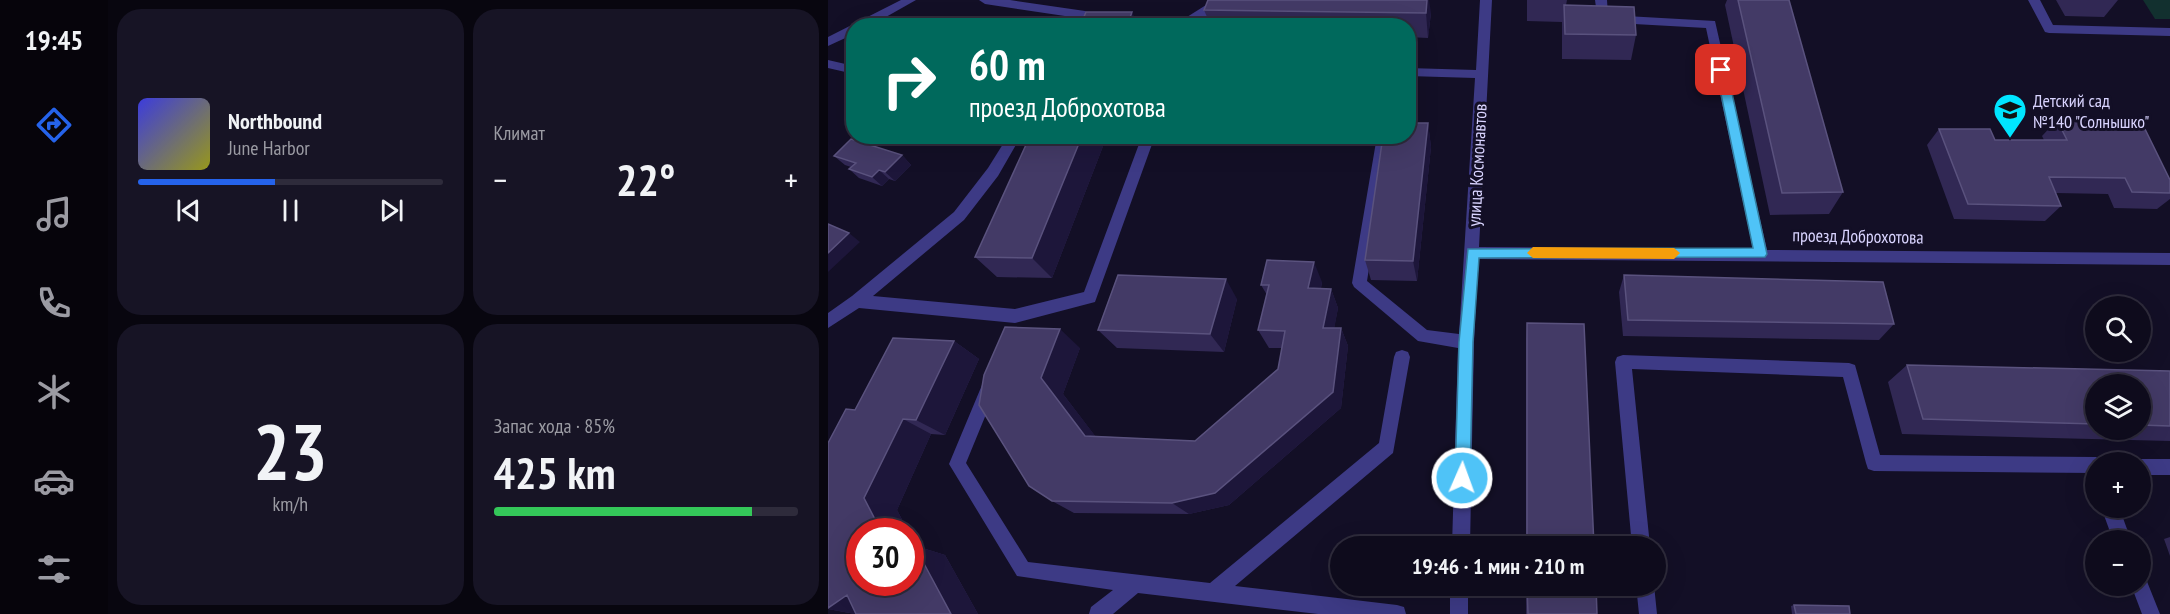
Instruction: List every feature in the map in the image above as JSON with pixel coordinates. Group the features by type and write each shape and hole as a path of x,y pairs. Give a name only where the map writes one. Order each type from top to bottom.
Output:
{"street":[{"path":"875,18 910,0"},
{"path":"985,0 1074,18"},
{"path":"1084,0 1088,18"},
{"path":"1195,18 1222,0"},
{"name":"улица Космонавтов","path":"1461,536 1466,342 1486,0"},
{"path":"1601,0 1602,19 1711,24 1761,254"},
{"path":"2034,0 2049,29 2170,32"},
{"path":"828,42 846,33"},
{"path":"828,64 846,68"},
{"path":"1416,72 1482,74"},
{"path":"828,321 858,301 958,216 993,172 1010,144"},
{"path":"858,301 1015,316 1090,297 1146,144"},
{"path":"1383,144 1359,283 1423,336 1466,342"},
{"name":"проезд Доброхотова","path":"1473,253 2170,259"},
{"path":"1213,592 1387,447 1402,357"},
{"path":"1640,536 1623,362 1849,370 1874,463 2085,467"},
{"path":"997,369 957,464 1023,570 1397,614"},
{"path":"2151,467 2170,467"},
{"path":"1098,614 1136,584"},
{"path":"1458,614 1459,596"},
{"path":"1646,596 1648,614"},
{"path":"2144,596 2151,614"}],"green space":[{"path":"2143,0 2170,0 2170,19 2155,19"}],"building":[{"path":"1208,0 1427,0 1426,13 1204,10"},
{"path":"1738,0 1789,0 1843,192 1782,193"},
{"path":"1564,5 1634,7 1636,35 1565,34"},
{"path":"1086,12 1132,12 1130,18 1083,18"},
{"path":"2057,120 2141,121 2170,180 2170,193 2132,192 2125,178 2049,177 2061,206 1968,204 1939,129 1990,129 1995,140 2067,140"},
{"path":"1416,123 1428,123 1413,261 1365,260 1382,144 1416,144"},
{"path":"846,144 867,144 902,155 885,172 879,170 872,177 849,169 856,163 834,156"},
{"path":"1026,144 1079,144 1032,258 975,257"},
{"path":"828,224 849,233 828,253"},
{"path":"1267,260 1314,262 1308,288 1331,289 1323,328 1341,328 1333,392 1215,493 1172,503 1052,501 1029,486 979,405 984,375 1005,327 1060,329 1041,378 1085,436 1195,441 1278,369 1285,331 1258,330 1269,285 1261,285"},
{"path":"1118,275 1226,279 1210,334 1098,330"},
{"path":"1624,275 1883,282 1894,324 1628,320"},
{"path":"1527,323 1584,324 1594,536 1527,536"},
{"path":"893,338 954,341 916,420 903,419 864,498 874,518 846,518 846,596 828,608 828,443 846,409 855,410"},
{"path":"1907,365 2170,371 2170,426 2151,425 2151,374 2085,374 2085,424 1923,419"},
{"path":"924,564 951,614 856,614 847,596 924,596"},
{"path":"1527,596 1596,596 1597,614 1528,614"},
{"path":"1794,605 1849,606 1850,614 1796,614"}],"slow traffic":[{"path":"1533,253 1674,253"}],"place":[{"name":"Детский сад №140 \"Солнышко\"","path":"2010,139"}],"route":[{"path":"1462,478 1466,342 1473,253 1761,254 1721,70"}]}
